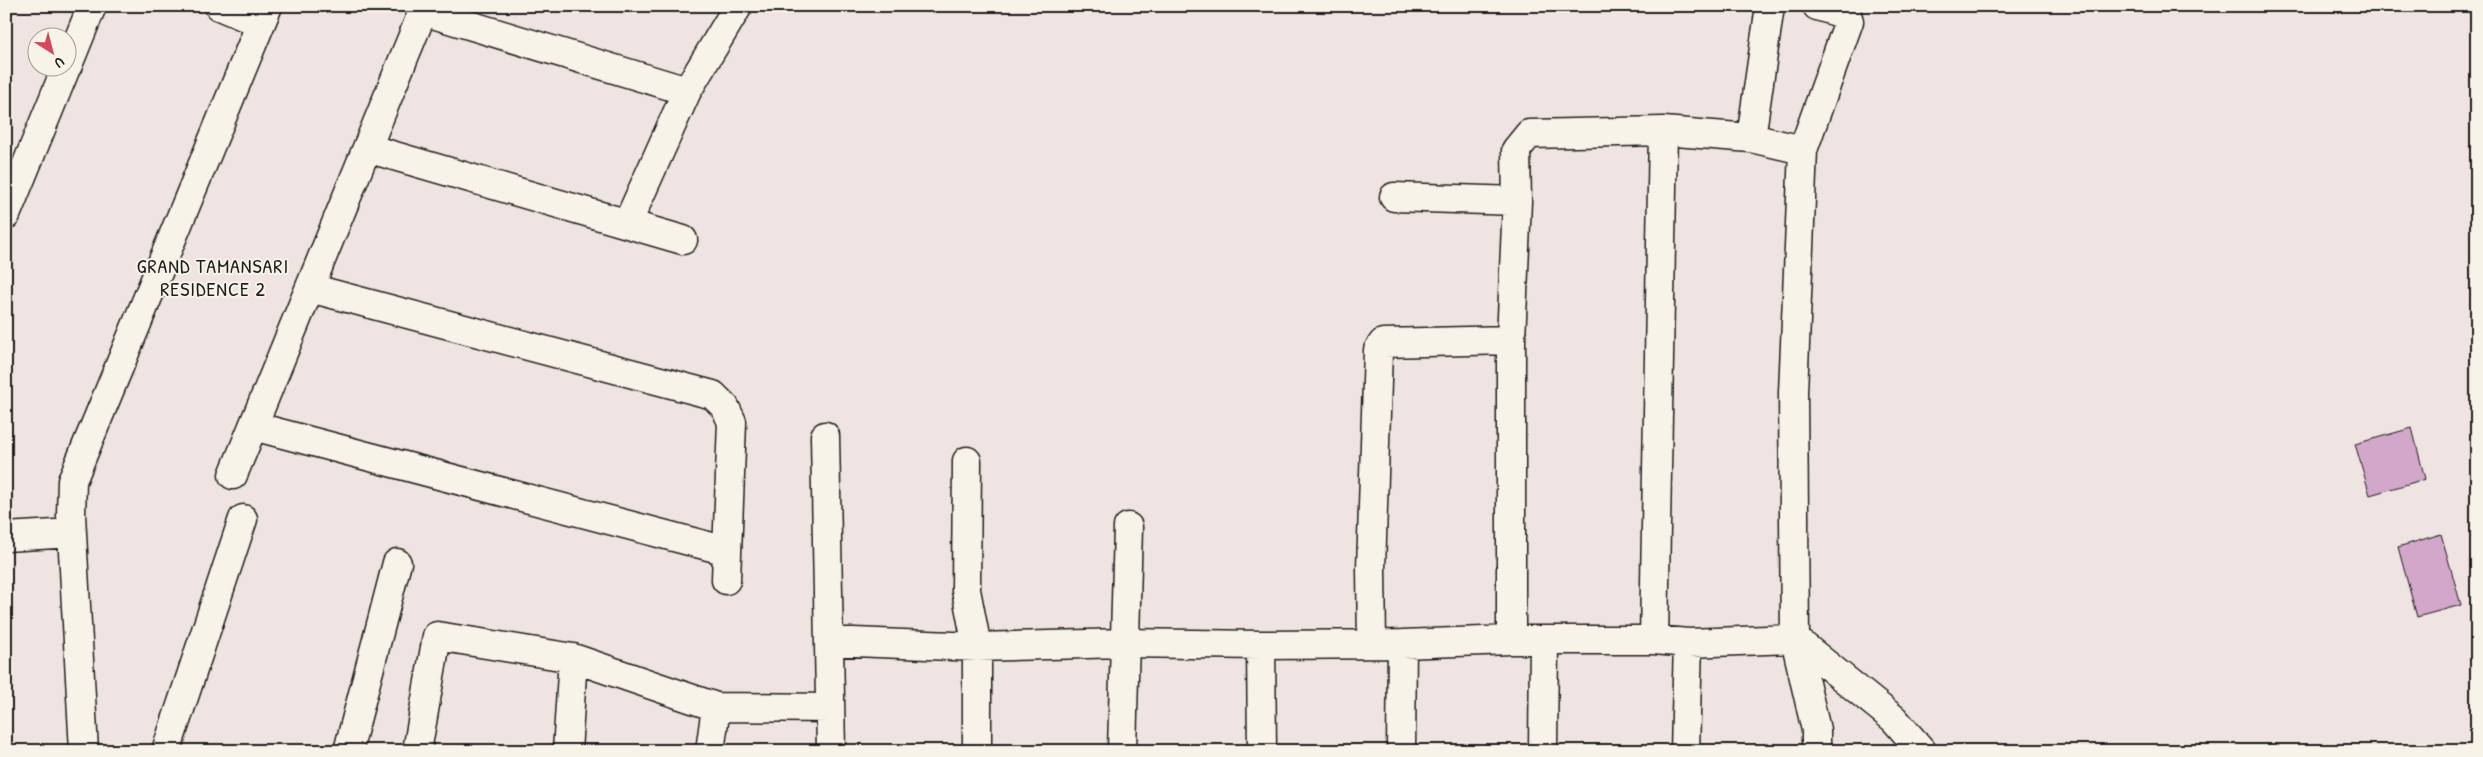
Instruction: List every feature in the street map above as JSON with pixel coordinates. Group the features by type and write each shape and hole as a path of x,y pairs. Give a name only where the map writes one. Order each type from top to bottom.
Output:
{"street":[{"path":"78,40 92,6"},
{"path":"84,751 72,533 72,481 264,15 219,6"},
{"path":"628,222 687,91 738,6"},
{"path":"1752,138 1770,6"},
{"path":"1816,751 1816,730 1794,639 1793,393 1804,150 1849,21 1847,15 1817,6"},
{"path":"233,475 367,148 420,8 687,91"},
{"path":"6,215 62,78"},
{"path":"1654,640 1663,132"},
{"path":"1511,640 1511,340 1517,201 1516,150 1529,134 1663,132 1752,138 1804,150"},
{"path":"367,148 628,222 683,240"},
{"path":"1394,197 1517,201"},
{"path":"310,288 713,395 725,407 732,422 726,580"},
{"path":"1372,643 1372,550 1378,350 1383,343 1511,340"},
{"path":"253,426 727,551"},
{"path":"825,436 831,751"},
{"path":"967,461 966,590 977,647 978,751"},
{"path":"166,751 243,520"},
{"path":"1122,751 1128,527"},
{"path":"6,537 72,533"},
{"path":"348,751 397,563"},
{"path":"417,751 437,636 573,658 716,707 830,708"},
{"path":"829,641 977,647 1124,643 1260,645 1402,644 1511,640 1654,640 1688,643 1794,639 1894,719 1922,751"},
{"path":"1543,751 1544,640"},
{"path":"1685,751 1688,643"},
{"path":"1401,751 1402,644"},
{"path":"1260,645 1262,751"},
{"path":"567,751 573,658"},
{"path":"710,751 716,707"}],"building":[{"path":"2412,428 2425,479 2370,495 2355,444"},
{"path":"2441,534 2461,605 2417,617 2398,547"}],"district":[{"name":"GRAND TAMANSARI RESIDENCE 2","path":"213,278"}]}
